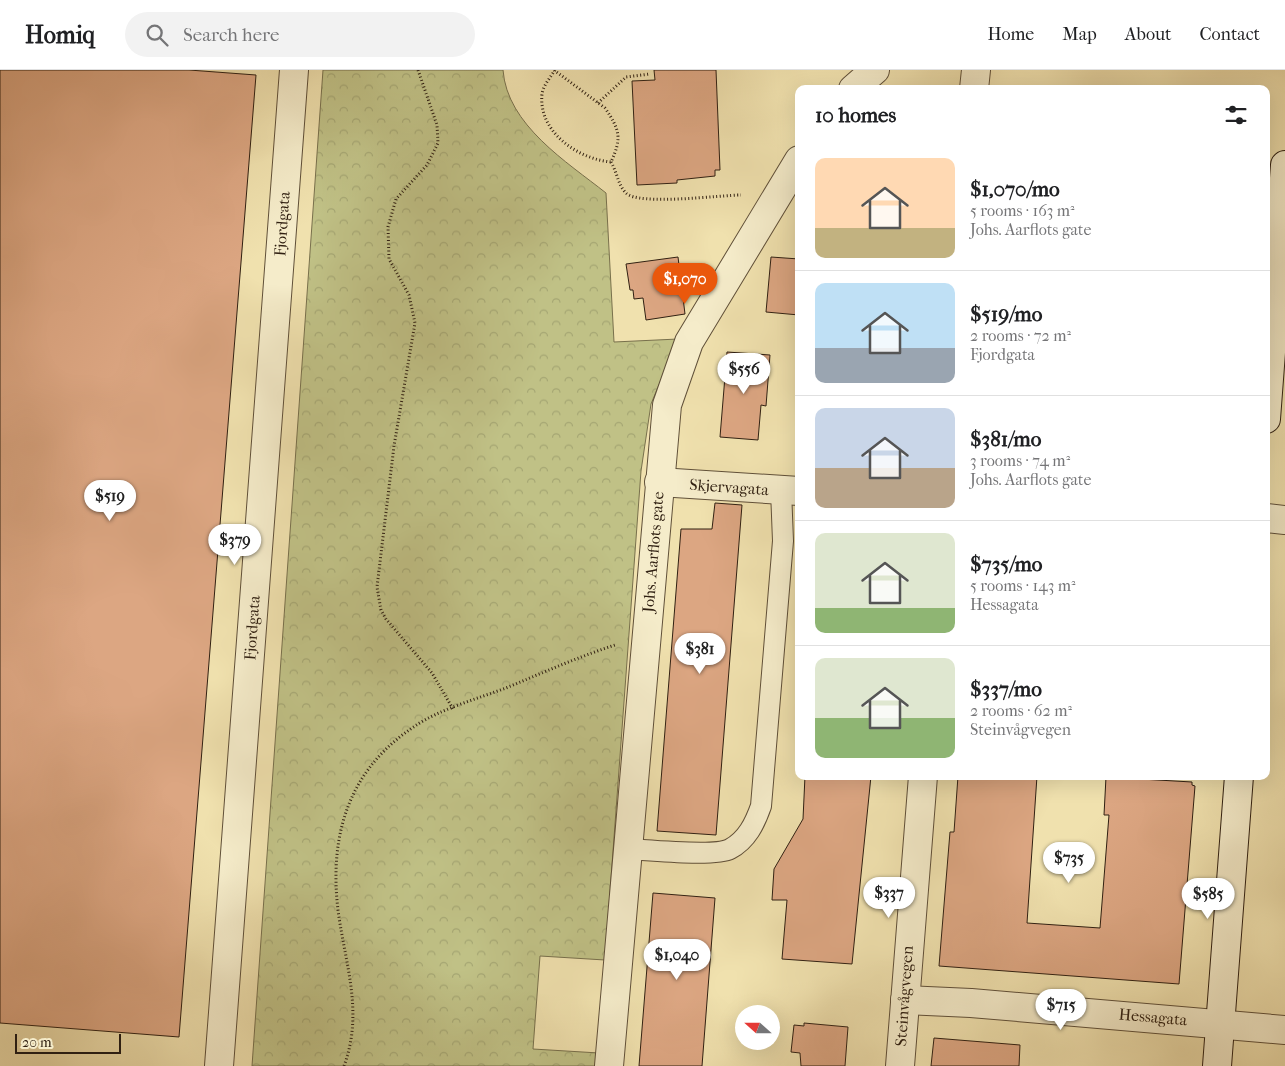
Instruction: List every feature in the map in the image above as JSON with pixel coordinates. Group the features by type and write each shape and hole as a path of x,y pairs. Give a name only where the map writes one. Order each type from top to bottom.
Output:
{"street":[{"name":"Fjordgata","path":"219,1066 294,70"},
{"path":"858,85 876,70"},
{"path":"974,85 976,70"},
{"path":"1270,365 1285,164"},
{"name":"Johs. Aarflots gate","path":"609,1066 626,849 667,406 689,342 795,167"},
{"name":"Skjervagata","path":"659,482 790,490"},
{"path":"1270,518 1285,520"},
{"name":"Steinvågvegen","path":"900,1066 922,780"},
{"path":"1217,1066 1239,780"},
{"name":"Hessagata","path":"905,1000 971,1003 1285,1030"}],"lane":[{"path":"626,849 710,852 729,850 744,839 755,824 761,806 782,551 790,490"}],"path":[{"path":"418,70 437,125 438,143 427,165 396,199 388,226 389,259 409,295 415,323 394,446 376,587 380,610 432,673 453,709"},
{"path":"611,162 596,161 581,155 563,142 553,130 544,115 542,96 544,88 555,70 598,103 610,116 618,134 619,145 611,162 618,181 627,195 638,199 676,199 758,194 777,196"},
{"path":"598,103 626,77 650,74"},
{"path":"344,1066 353,1030 354,1010 336,889 336,851 342,818 353,791 388,748 416,725 586,654 622,642 645,640"}],"green space":[{"path":"323,70 503,70 507,90 515,108 527,125 557,155 606,193 614,342 678,339 651,404 641,471 605,960 540,956 533,1049 599,1053 597,1066 252,1066"}],"building":[{"path":"0,70 189,70 256,75 179,1037 0,1023"},
{"path":"654,70 716,70 720,170 715,170 715,176 677,180 677,183 637,185 632,81 655,80"},
{"path":"678,257 685,314 646,320 643,298 634,299 633,290 630,290 626,264"},
{"path":"771,257 795,259 795,315 766,312"},
{"path":"727,352 770,355 766,406 761,405 758,440 720,437"},
{"path":"715,503 742,505 716,835 657,831 681,529 712,529"},
{"path":"805,780 871,780 852,964 782,959 787,900 772,900 774,869 803,819"},
{"path":"958,780 1037,780 1027,923 1100,928 1109,815 1104,815 1106,780 1192,782 1192,785 1195,786 1179,984 939,966 950,832 954,832"},
{"path":"653,893 715,898 702,1066 639,1066"},
{"path":"804,1023 848,1027 845,1066 801,1066 800,1053 791,1052 794,1025 804,1026"},
{"path":"934,1038 1020,1045 1019,1066 931,1066"}]}
